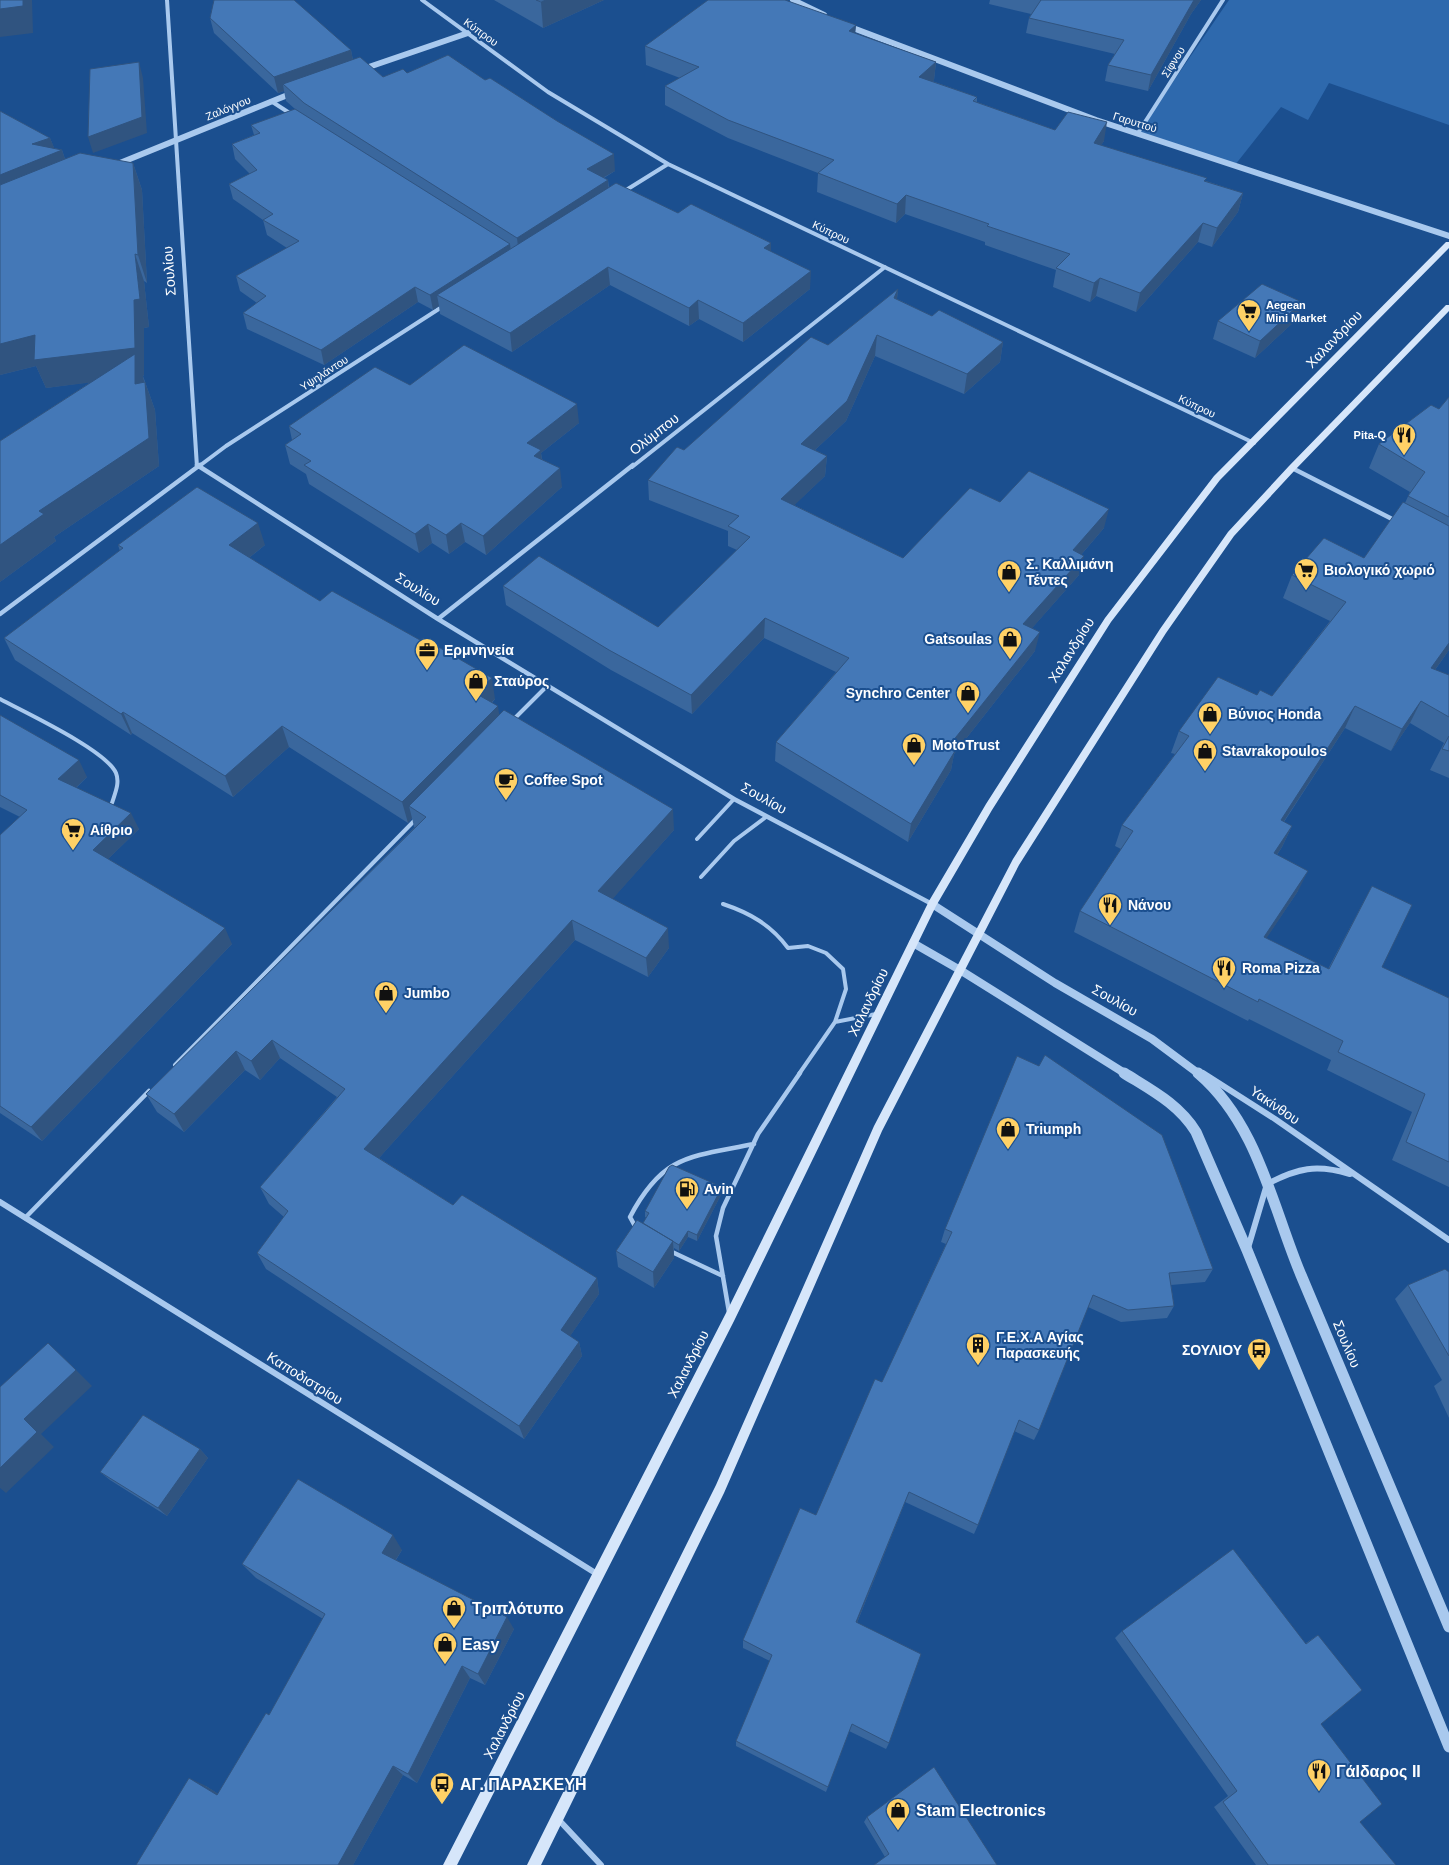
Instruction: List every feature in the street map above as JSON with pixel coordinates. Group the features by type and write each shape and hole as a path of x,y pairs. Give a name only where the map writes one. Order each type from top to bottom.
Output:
{"main road":[{"name":"Χαλανδρίου","path":"450,1865 730,1317 932,904 985,814 1108,620 1217,478 1254,443 1449,244"},
{"path":"534,1865 720,1489 878,1129 978,933 1035,832 1162,631 1231,534 1292,468 1449,307"}],"street":[{"name":"Σουλίου","path":"167,0 197,467 438,620 734,799 932,904 1057,984 1123,1021 1178,1056 1212,1086 1233,1112 1267,1184 1285,1237 1449,1627"},
{"name":"Κύπρου","path":"422,0 548,92 668,164 1254,443"},
{"path":"793,0 834,20"},
{"name":"Σίφνου","path":"1138,133 1223,0"},
{"name":"Γαρυττού","path":"842,23 957,66 1048,103 1449,236"},
{"path":"356,72 468,34"},
{"name":"Ζαλόγγου","path":"108,168 270,101 299,91"},
{"path":"270,101 295,117"},
{"path":"617,196 668,164"},
{"name":"Ολύμπου","path":"438,620 885,267"},
{"name":"Υψηλάντου","path":"0,614 226,446 451,302"},
{"path":"1292,468 1399,523"},
{"path":"913,943 960,970 1145,1086 1188,1119 1196,1132 1247,1250 1449,1747"},
{"name":"Υακίνθου","path":"1178,1056 1275,1119 1449,1240"},
{"name":"Υακίνθου","path":"1267,1184 1299,1169 1330,1167 1356,1176"},
{"path":"1247,1250 1267,1184"},
{"name":"Καποδιστρίου","path":"0,1202 598,1575"},
{"path":"557,1819 601,1865"}],"lane":[{"path":"512,721 547,686"},
{"path":"0,699 88,748 114,769 119,784 112,803"},
{"path":"697,839 734,799"},
{"path":"171,1069 422,814"},
{"path":"701,877 734,841 766,817"},
{"path":"723,904 747,911 777,933 788,948 808,946 826,953 843,969 846,989 835,1022 758,1134 723,1208 716,1236 730,1317"},
{"path":"835,1022 878,1013"},
{"path":"25,1218 150,1090"},
{"path":"638,1232 630,1217 643,1192 664,1169 686,1160 754,1144"},
{"path":"662,1246 723,1276"}],"shaded area":[{"path":"1229,0 1449,0 1449,125 1329,83 1308,120 1281,107 1235,165 1138,133"}],"building":[{"path":"0,0 23,0 23,6 0,9"},
{"path":"214,0 294,0 351,50 274,77 210,18"},
{"path":"708,0 785,0 856,25 849,31 936,62 919,77 977,97 973,101 1055,130 1068,112 1107,122 1094,143 1207,178 1204,181 1243,193 1217,228 1203,223 1140,293 1100,278 1094,283 1056,268 1070,254 987,226 989,224 906,195 897,204 818,173 834,160 728,120 665,86 699,67 645,46"},
{"path":"1041,0 1194,0 1151,75 1108,65 1124,40 1029,18"},
{"path":"448,55 485,80 490,78 557,121 614,154 587,169 608,180 517,238 304,103 283,84 360,57 383,77 403,69 407,73"},
{"path":"139,62 142,117 88,137 90,69"},
{"path":"295,109 510,244 430,295 415,287 321,350 243,313 266,296 236,276 299,241 263,220 273,214 229,184 257,170 232,144 260,133 251,125"},
{"path":"0,111 50,138 32,144 62,150 0,175"},
{"path":"80,153 133,163 138,255 135,254 140,299 134,300 135,348 34,360 35,335 0,344 0,185"},
{"path":"616,183 678,213 691,204 771,243 764,248 811,271 743,323 698,300 689,308 608,267 510,333 437,295"},
{"path":"1262,284 1302,302 1260,341 1218,321"},
{"path":"898,289 894,298 932,316 939,310 1003,342 967,374 877,335 847,401 801,444 827,456 781,499 903,558 970,488 1000,502 1029,471 1109,509 1073,550 1084,556 1023,624 1040,632 948,747 955,751 911,824 776,742 849,658 765,618 691,695 609,650 503,586 539,556 658,627 750,537 728,526 739,516 648,480 677,447 684,450 811,337 828,345"},
{"path":"464,345 577,404 527,443 541,450 534,456 560,468 483,536 461,523 446,535 428,524 415,534 304,465 311,461 285,445 301,434 289,426 375,367 410,385"},
{"path":"135,354 135,384 145,382 149,438 39,511 44,514 0,545 0,441"},
{"path":"1449,397 1449,517 1408,496 1425,472 1379,444 1431,405 1439,409"},
{"path":"197,487 258,523 229,545 320,601 332,591 420,640 423,638 492,678 475,693 498,706 402,802 282,726 225,776 123,712 121,714 4,638 123,548 118,545"},
{"path":"1403,502 1449,526 1449,643 1431,668 1449,675 1449,717 1421,701 1402,729 1355,706 1281,820 1292,826 1274,853 1308,871 1264,937 1329,969 1372,886 1412,905 1382,967 1449,998 1449,1162 1406,1142 1425,1094 1338,1052 1343,1041 1259,999 1258,1002 1080,911 1133,831 1122,825 1189,736 1179,731 1218,677 1257,695 1260,690 1272,696 1346,602 1292,575 1324,538 1364,558"},
{"path":"504,710 673,809 598,891 668,928 646,958 572,920 364,1149 453,1205 462,1195 597,1278 561,1330 579,1342 519,1426 257,1253 288,1211 260,1187 345,1089 272,1040 251,1061 236,1051 174,1114 146,1094 426,817 409,806"},
{"path":"0,715 79,760 58,779 131,813 93,850 225,928 31,1127 0,1106 0,835 27,810 0,795"},
{"path":"1449,736 1449,751 1442,749"},
{"path":"1045,1055 1162,1135 1213,1269 1169,1273 1174,1306 1128,1310 1093,1295 1039,1430 1019,1420 978,1525 909,1492 856,1622 921,1654 889,1743 852,1724 828,1787 736,1741 772,1655 743,1640 800,1508 816,1515 875,1379 882,1382 952,1232 945,1229 1017,1056 1039,1066"},
{"path":"672,1165 722,1187 697,1235 688,1231 679,1245 643,1223 649,1213 645,1211 669,1167"},
{"path":"637,1220 673,1241 653,1272 616,1251"},
{"path":"1445,1269 1449,1272 1449,1356 1408,1285"},
{"path":"48,1343 76,1370 24,1419 37,1432 0,1468 0,1387"},
{"path":"143,1415 200,1449 158,1508 100,1472"},
{"path":"298,1479 393,1535 382,1553 507,1617 478,1674 462,1666 408,1774 393,1766 338,1865 136,1865 189,1778 217,1795 266,1713 269,1715 325,1614 242,1564"},
{"path":"1233,1549 1306,1644 1318,1635 1362,1690 1321,1724 1382,1804 1360,1822 1396,1865 1268,1865 1223,1802 1237,1791 1122,1631"},
{"path":"934,1767 997,1865 874,1865 889,1854 867,1817"}],"place":[{"name":"Aegean Mini Market","path":"1249,332"},
{"name":"Pita-Q","path":"1404,456"},
{"name":"Βιολογικό χωριό","path":"1306,591"},
{"name":"Σ. Καλλιμάνη Τέντες","path":"1009,593"},
{"name":"Gatsoulas","path":"1010,660"},
{"name":"Ερμνηνεία","path":"427,671"},
{"name":"Σταύρος","path":"476,702"},
{"name":"Synchro Center","path":"968,714"},
{"name":"Βύνιος Honda","path":"1210,735"},
{"name":"MotoTrust","path":"914,766"},
{"name":"Stavrakopoulos","path":"1205,772"},
{"name":"Coffee Spot","path":"506,801"},
{"name":"Αίθριο","path":"73,851"},
{"name":"Νάνου","path":"1110,926"},
{"name":"Roma Pizza","path":"1224,989"},
{"name":"Jumbo","path":"386,1014"},
{"name":"Triumph","path":"1008,1150"},
{"name":"Avin","path":"687,1210"},
{"name":"Γ.Ε.Χ.Α Αγίας Παρασκευής","path":"978,1366"},
{"name":"ΣΟΥΛΙΟΥ","path":"1259,1371"},
{"name":"Τριπλότυπο","path":"454,1629"},
{"name":"Easy","path":"445,1665"},
{"name":"ΓάΙδαρος ΙΙ","path":"1319,1792"},
{"name":"ΑΓ. ΠΑΡΑΣΚΕΥΗ","path":"442,1805"},
{"name":"Stam Electronics","path":"898,1831"}]}
